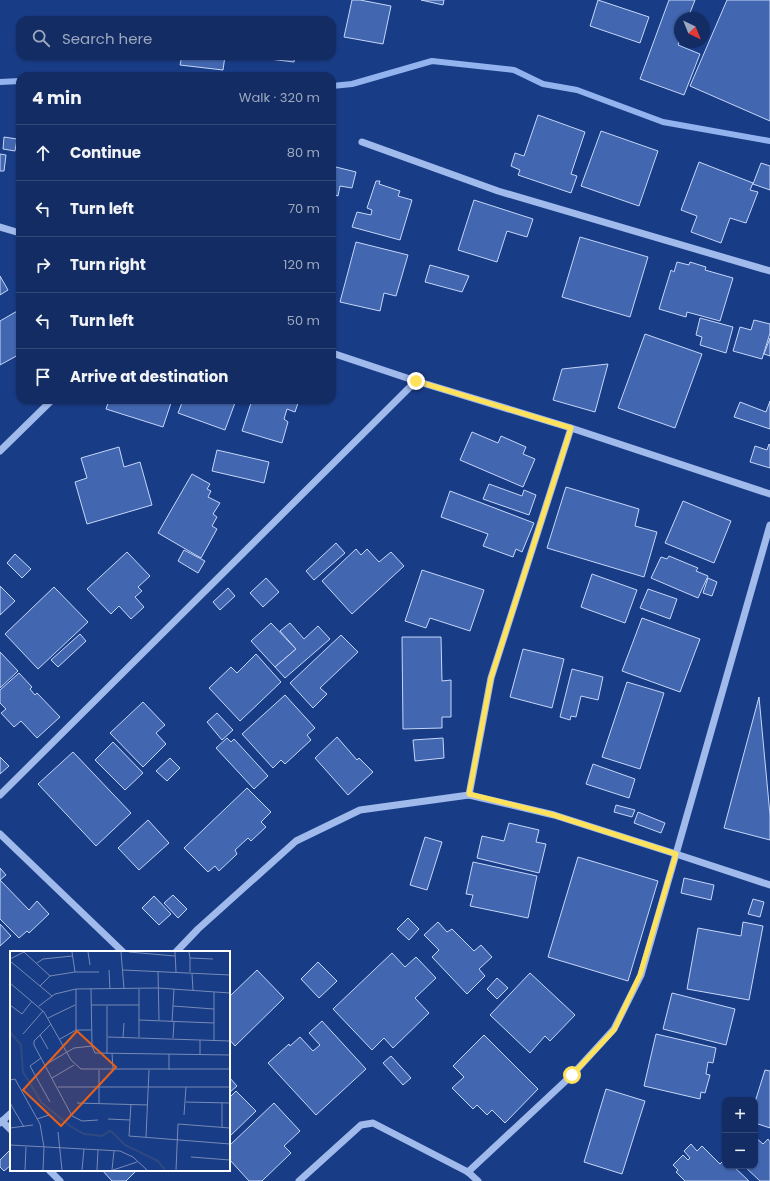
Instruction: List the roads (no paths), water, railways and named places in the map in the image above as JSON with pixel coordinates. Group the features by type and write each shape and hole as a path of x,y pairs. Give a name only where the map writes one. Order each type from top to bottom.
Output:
{"street":[{"path":"362,142 498,191 770,271"},
{"path":"0,226 16,232"},
{"path":"336,354 416,381 571,428 770,494"},
{"path":"0,794 416,381"},
{"path":"0,451 48,404"},
{"path":"469,794 491,678 571,428"},
{"path":"468,1172 572,1075 614,1030 640,975 770,525"},
{"path":"177,951 198,929 296,842 360,810 469,794 554,815 770,885"},
{"path":"0,834 122,951"},
{"path":"10,1114 1,1122 10,1129"},
{"path":"299,1181 361,1124 373,1123 468,1172 478,1181"},
{"path":"50,1171 60,1181"}],"waterway":[{"path":"336,86 352,84 432,61 514,70 543,84 577,90 663,122 770,141"},
{"path":"0,82 16,81"}]}
